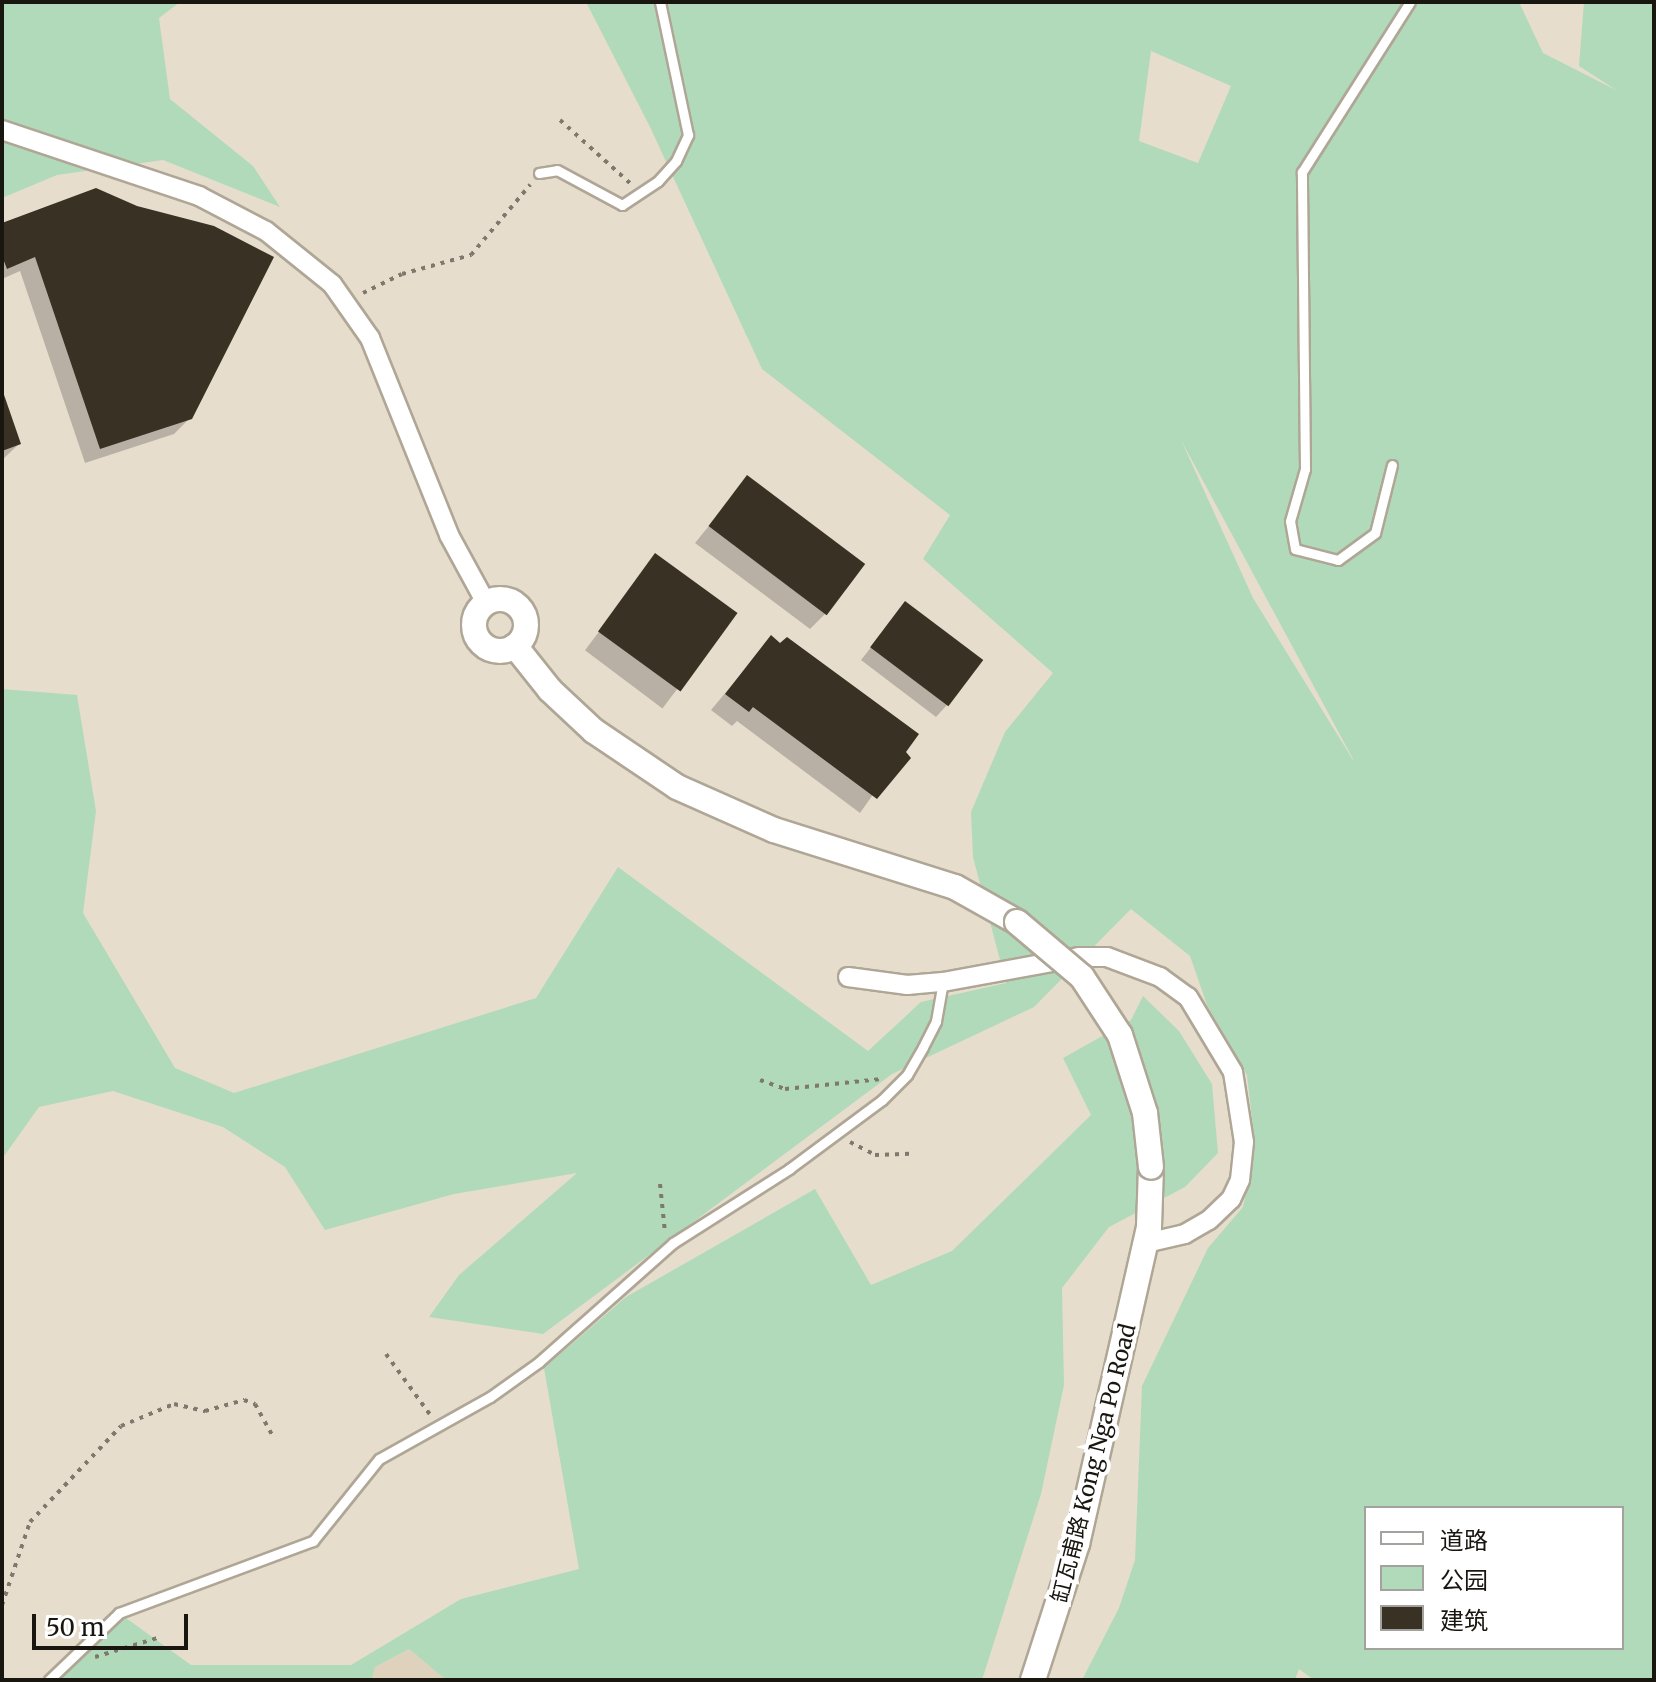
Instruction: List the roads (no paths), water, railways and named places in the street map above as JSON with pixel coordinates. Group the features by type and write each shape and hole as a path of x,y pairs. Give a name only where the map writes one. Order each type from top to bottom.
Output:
{"street":[{"path":"2,130 199,196 266,231 346,302 370,338 455,547 486,603"},
{"path":"506,599 519,608 525,631 515,646 494,651 479,642 474,618 486,603 506,599"},
{"name":"缸瓦甫路 Kong Nga Po Road","path":"515,646 586,724 677,787 774,830 943,883 1017,922 1082,977 1120,1035 1145,1113 1151,1167 1146,1243 1077,1544 1033,1680"},
{"path":"848,977 907,985 943,982 1079,957 1107,957 1160,977 1188,997 1233,1072 1244,1142 1240,1180 1231,1199 1209,1220 1185,1234 1146,1243"}],"lane":[{"path":"539,173 557,170 622,205 641,193 676,161 688,135 660,2"},
{"path":"1392,465 1375,533 1338,560 1295,549 1290,521 1305,469 1302,172 1410,2"},
{"path":"52,1676 119,1613 313,1541 379,1459 490,1397 539,1362 673,1243 840,1131 907,1075 936,1021 943,982"}]}
